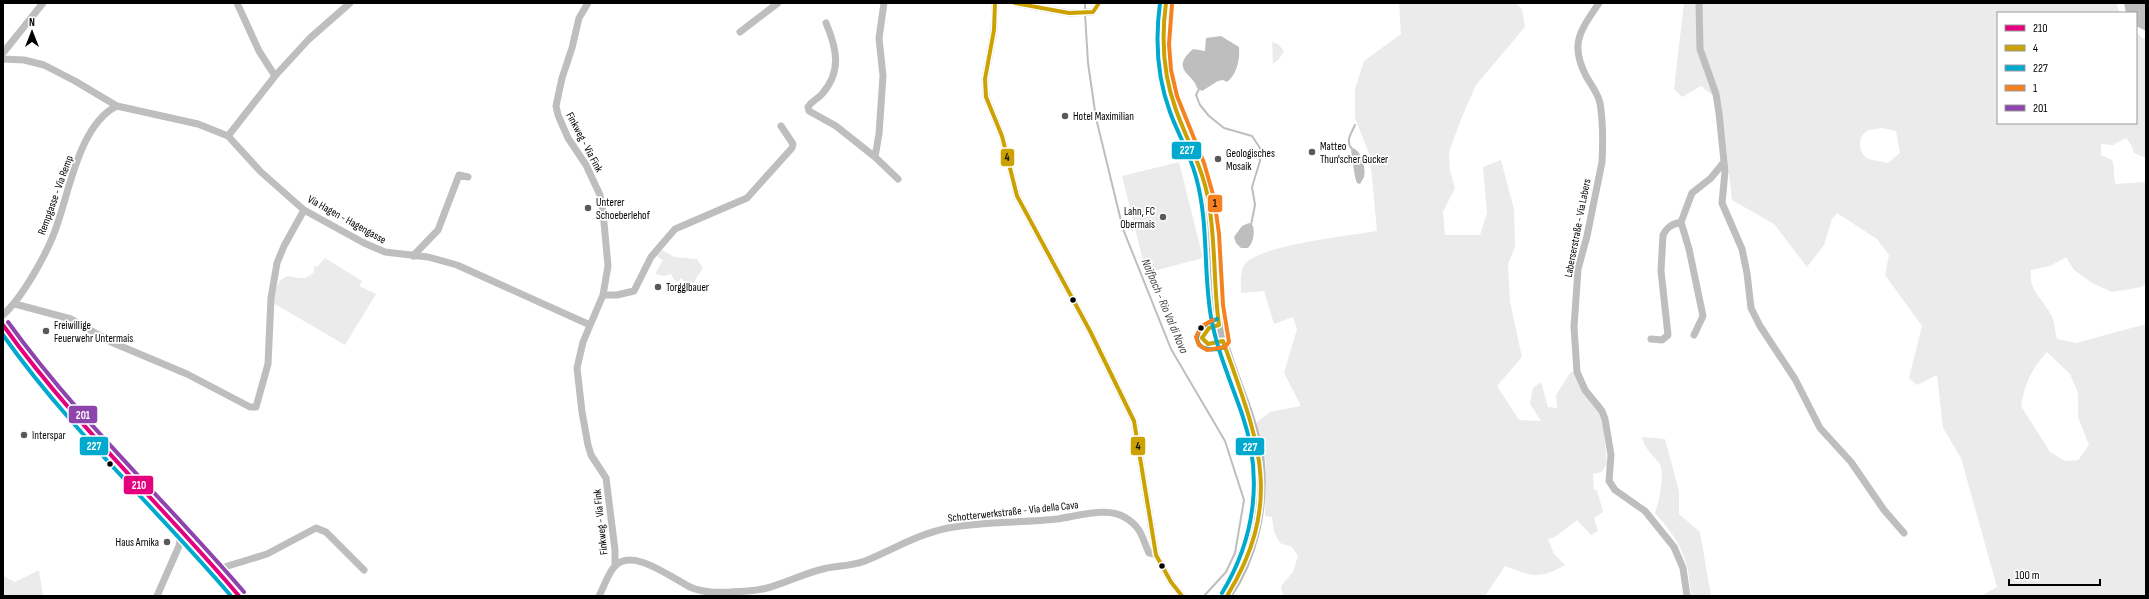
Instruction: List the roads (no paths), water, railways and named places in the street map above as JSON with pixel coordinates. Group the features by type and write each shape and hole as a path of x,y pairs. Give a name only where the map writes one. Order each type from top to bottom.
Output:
{"main road":[{"path":"1166,3 1162,29 1166,74 1175,109 1202,174 1212,226 1219,325 1248,414 1260,463 1259,510 1255,532 1239,575 1227,596"}],"street":[{"path":"3,53 43,3"},
{"path":"237,3 258,51 276,76"},
{"path":"228,136 276,76 309,39 350,3"},
{"name":"Finkweg - Via Fink","path":"588,3 579,18 572,48 562,78 556,106 558,115 568,138 586,165 600,195 608,256 602,295 590,325 579,362 578,376 588,445 591,455 606,478 615,550 615,566"},
{"path":"740,32 778,3"},
{"path":"875,157 879,134 883,76 879,38 884,3"},
{"path":"995,3 994,30 985,79 986,97 1002,136 1018,196 1093,338 1134,421 1156,555 1171,582 1182,596"},
{"path":"1015,3 1079,14 1087,14 1097,10 1099,3"},
{"name":"Laberserstraße - Via Labers","path":"1599,3 1582,30 1577,42 1586,74 1596,92 1600,104 1602,162 1587,236 1578,269 1574,327 1577,372 1585,390 1602,411 1605,419 1612,455 1609,481 1615,490 1645,511 1674,547 1683,568 1687,596"},
{"path":"1700,3 1700,49 1716,94 1724,162 1722,203 1742,250 1747,273 1749,300 1754,316 1795,379 1820,428 1851,462 1884,510 1904,533"},
{"path":"826,23 836,51 835,68 821,95 811,101 808,107 809,111 836,126 875,157 898,179"},
{"name":"Via Hagen - Hagengasse","path":"3,59 24,60 44,65 75,81 117,106 198,124 228,136 261,172 304,210 364,243 385,252 413,256 428,256 457,264 590,325"},
{"name":"Rempgasse - Via Remp","path":"3,315 15,304 48,247 58,223 69,181 93,127 109,110 117,106"},
{"path":"602,295 617,295 634,291 651,257 675,229 747,198 792,148 793,144 781,126"},
{"path":"1694,335 1703,316 1689,249 1681,222 1692,193 1711,178 1724,162"},
{"path":"413,256 438,230 459,174 468,177"},
{"path":"15,304 71,319 134,353 187,374 250,407 256,407 268,364 271,298 277,263 284,246 304,210"},
{"path":"1651,339 1662,340 1668,335 1660,272 1663,235 1666,229 1673,224 1681,222"},
{"path":"3,325 25,357 70,411 181,534 218,569 239,596"},
{"name":"Schotterwerkstraße - Via della Cava","path":"615,566 622,562 640,561 666,573 690,588 715,593 751,591 773,587 824,568 844,567 864,561 917,538 947,528 993,523 1024,523 1109,512 1126,518 1137,526 1142,532 1149,553 1156,555"},
{"path":"218,569 267,554 316,528 326,532 364,570"},
{"path":"157,596 179,546 181,534"},
{"path":"600,596 615,566"}],"waterway":[{"name":"Naifbach - Rio Val di Nova","path":"1085,3 1085,10"},
{"name":"Naifbach - Rio Val di Nova","path":"1085,14 1088,63 1096,118 1123,229 1171,349 1225,441 1244,500 1235,553 1226,572 1204,596"},
{"path":"1199,89 1196,95 1200,105 1209,116 1224,128 1252,136 1260,148 1260,161 1252,187 1255,205 1251,225"},
{"path":"1352,149 1349,140 1350,134 1355,125"}],"place":[{"name":"Hotel Maximilian","path":"1065,116"},
{"name":"Matteo Thun'scher Gucker","path":"1312,152"},
{"name":"Geologisches Mosaik","path":"1218,159"},
{"name":"Unterer Schoeberlehof","path":"588,208"},
{"name":"Lahn, FC Obermais","path":"1163,217"},
{"name":"Torgglbauer","path":"658,287"},
{"name":"Freiwillige Feuerwehr Untermais","path":"46,331"},
{"name":"Interspar","path":"24,435"},
{"name":"Haus Arnika","path":"167,542"}]}
